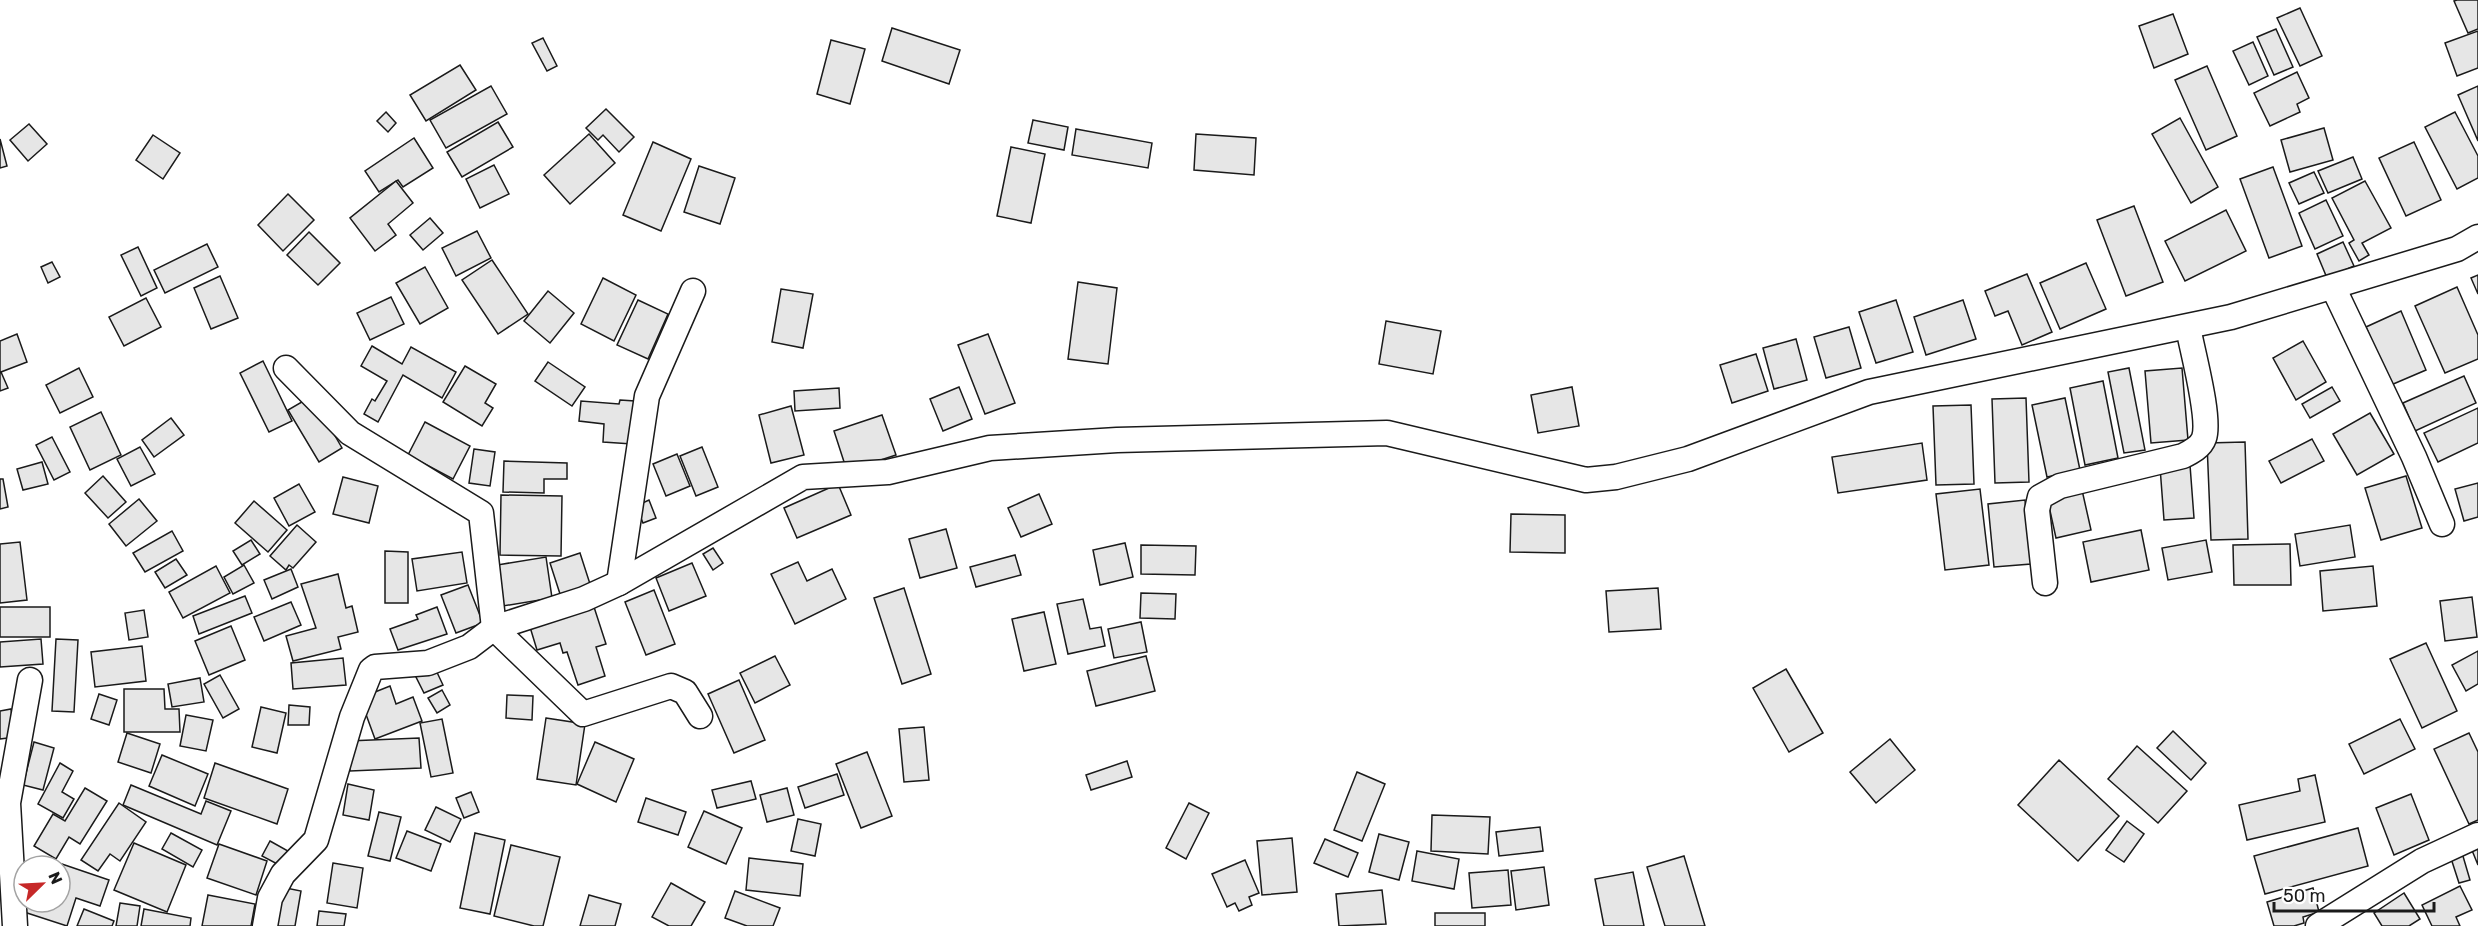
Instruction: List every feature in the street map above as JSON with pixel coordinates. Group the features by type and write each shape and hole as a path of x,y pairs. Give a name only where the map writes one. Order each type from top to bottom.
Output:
{"street":[{"path":"265,926 270,897 284,874 316,840 352,717 371,670 428,663 469,647 494,628 584,599 619,583 803,477 888,472 990,448 1128,440 1387,433 1586,480 1616,477 1688,459 1869,392 2231,317 2457,249 2478,237"},
{"path":"2333,287 2414,457 2442,524"},
{"path":"619,583 647,396 693,291"},
{"path":"2045,583 2037,510 2040,497 2060,486 2183,456 2195,450 2204,438 2205,413 2188,327"},
{"path":"286,368 350,433 481,513 494,628 583,714 671,686 685,692 700,716"},
{"path":"15,926 8,803 30,680"},
{"path":"2318,926 2421,861 2478,835"}],"building":[{"path":"2478,0 2478,29 2468,33 2454,1"},
{"path":"2300,8 2322,56 2300,66 2277,18"},
{"path":"2173,14 2188,54 2154,68 2139,26"},
{"path":"892,28 960,50 949,84 882,61"},
{"path":"2276,29 2293,67 2274,75 2257,37"},
{"path":"2478,31 2478,68 2457,76 2445,43"},
{"path":"543,38 557,66 547,71 532,43"},
{"path":"831,40 865,49 850,104 817,94"},
{"path":"2253,42 2268,76 2249,85 2233,51"},
{"path":"460,65 476,90 426,121 410,95"},
{"path":"2207,66 2237,136 2206,150 2175,80"},
{"path":"2297,72 2309,98 2297,104 2300,112 2270,126 2254,93"},
{"path":"491,86 507,114 446,148 430,120"},
{"path":"2478,86 2478,141 2458,95"},
{"path":"606,109 634,137 619,152 603,135 598,140 586,128"},
{"path":"386,112 396,123 388,132 377,121"},
{"path":"2455,112 2478,156 2478,178 2457,189 2425,127"},
{"path":"2180,118 2218,187 2191,203 2152,134"},
{"path":"1033,120 1068,127 1064,150 1028,143"},
{"path":"498,122 513,147 462,177 447,152"},
{"path":"29,124 47,144 28,161 10,140"},
{"path":"2324,128 2333,160 2290,172 2281,140"},
{"path":"1076,129 1152,143 1148,168 1072,155"},
{"path":"589,134 615,163 570,204 544,175"},
{"path":"1196,134 1256,138 1254,175 1194,170"},
{"path":"153,135 180,153 163,179 136,160"},
{"path":"414,138 433,168 403,187 398,180 379,192 365,171"},
{"path":"0,139 7,166 0,168"},
{"path":"653,142 691,159 661,231 623,215"},
{"path":"2414,142 2441,200 2406,216 2379,158"},
{"path":"1011,147 1045,154 1031,223 997,216"},
{"path":"2353,157 2362,179 2328,193 2318,171"},
{"path":"494,165 509,194 480,208 466,179"},
{"path":"699,166 735,178 720,224 684,212"},
{"path":"2273,167 2302,246 2269,258 2240,179"},
{"path":"2314,172 2324,193 2299,204 2289,183"},
{"path":"396,181 413,203 388,224 396,235 375,251 350,218"},
{"path":"2365,181 2391,228 2362,243 2369,255 2359,261 2349,243 2354,240 2332,198"},
{"path":"288,194 314,220 283,251 258,225"},
{"path":"2326,200 2343,236 2315,249 2299,213"},
{"path":"2134,206 2163,282 2126,296 2097,220"},
{"path":"2226,210 2246,251 2185,281 2165,241"},
{"path":"430,218 443,233 423,250 410,235"},
{"path":"477,231 491,258 456,276 442,248"},
{"path":"309,232 340,263 318,285 287,255"},
{"path":"2343,242 2354,266 2327,278 2317,254"},
{"path":"207,244 218,267 165,293 154,270"},
{"path":"138,247 157,288 141,296 121,255"},
{"path":"492,260 528,314 498,334 462,280"},
{"path":"52,262 60,277 48,283 41,267"},
{"path":"2086,263 2106,309 2060,329 2040,283"},
{"path":"425,267 448,308 420,324 396,283"},
{"path":"2027,274 2052,332 2022,345 2008,311 1995,316 1985,291"},
{"path":"2478,275 2478,294 2471,278"},
{"path":"220,276 238,318 211,329 194,288"},
{"path":"603,278 636,295 614,341 581,324"},
{"path":"1078,282 1117,288 1108,364 1068,359"},
{"path":"2457,287 2478,335 2478,359 2445,373 2415,306"},
{"path":"781,289 813,294 803,348 772,342"},
{"path":"548,291 574,313 550,343 524,321"},
{"path":"391,297 404,324 370,340 357,313"},
{"path":"146,298 161,327 124,346 109,317"},
{"path":"638,300 668,314 648,359 617,345"},
{"path":"1896,300 1913,352 1876,363 1859,312"},
{"path":"1963,300 1976,339 1926,355 1914,317"},
{"path":"2401,311 2426,370 2391,385 2366,327"},
{"path":"1386,321 1441,331 1433,374 1379,364"},
{"path":"1849,327 1861,368 1826,378 1814,337"},
{"path":"17,334 27,362 1,372 8,388 0,391 0,341"},
{"path":"988,334 1015,403 985,414 958,345"},
{"path":"1796,339 1807,380 1774,389 1763,348"},
{"path":"2303,341 2326,382 2296,400 2273,358"},
{"path":"372,346 402,364 411,347 456,372 442,398 403,375 378,422 364,414 372,399 375,401 387,381 361,366"},
{"path":"1756,354 1768,391 1732,403 1720,365"},
{"path":"263,361 292,421 269,432 240,373"},
{"path":"548,362 585,387 572,406 535,381"},
{"path":"465,366 496,384 485,403 493,408 482,426 443,402"},
{"path":"79,368 93,397 60,413 46,385"},
{"path":"2129,368 2145,450 2124,453 2108,372"},
{"path":"2182,368 2188,440 2151,443 2145,371"},
{"path":"2464,376 2476,403 2415,431 2403,403"},
{"path":"2103,381 2118,458 2085,465 2070,388"},
{"path":"959,387 972,419 943,431 930,399"},
{"path":"1572,387 1579,426 1538,433 1531,395"},
{"path":"2332,387 2340,401 2310,418 2302,404"},
{"path":"839,388 840,408 795,411 794,391"},
{"path":"312,396 342,448 319,462 288,410"},
{"path":"2026,398 2029,482 1995,483 1992,399"},
{"path":"2065,398 2080,470 2047,477 2032,405"},
{"path":"620,400 635,401 632,444 603,442 604,424 579,421 581,401 619,404"},
{"path":"1971,405 1974,484 1936,485 1933,406"},
{"path":"791,406 804,455 771,463 759,415"},
{"path":"2478,408 2478,443 2438,462 2424,433"},
{"path":"101,412 121,455 90,470 70,427"},
{"path":"2370,413 2394,454 2357,475 2333,434"},
{"path":"882,415 896,455 847,471 834,431"},
{"path":"171,418 184,435 154,457 142,440"},
{"path":"425,422 470,446 453,479 408,455"},
{"path":"52,437 70,472 54,480 36,445"},
{"path":"2312,439 2324,461 2281,483 2269,461"},
{"path":"2245,442 2248,539 2211,540 2207,443"},
{"path":"1922,443 1927,480 1838,493 1832,457"},
{"path":"140,447 155,474 131,486 117,459"},
{"path":"702,447 718,487 696,496 680,456"},
{"path":"474,449 495,452 490,486 469,483"},
{"path":"677,454 690,486 666,496 653,464"},
{"path":"504,461 567,463 567,479 544,479 544,493 503,492"},
{"path":"42,462 48,484 23,490 17,469"},
{"path":"2190,465 2194,518 2164,520 2160,467"},
{"path":"103,476 126,502 108,518 85,493"},
{"path":"2406,476 2422,528 2381,540 2365,488"},
{"path":"343,477 378,486 369,523 333,514"},
{"path":"0,479 3,479 8,507 0,509"},
{"path":"2478,483 2478,517 2464,521 2455,489"},
{"path":"299,484 315,512 289,526 274,498"},
{"path":"838,484 851,515 797,538 784,508"},
{"path":"1980,489 1989,565 1945,570 1936,494"},
{"path":"2082,490 2091,530 2056,538 2047,497"},
{"path":"1039,494 1052,524 1021,537 1008,508"},
{"path":"501,495 562,496 561,556 500,555"},
{"path":"139,499 157,521 126,546 109,524"},
{"path":"649,500 656,518 643,523 636,506"},
{"path":"2025,500 2031,564 1994,567 1988,504"},
{"path":"254,501 287,530 268,552 235,523"},
{"path":"1511,514 1565,515 1565,553 1510,552"},
{"path":"297,525 316,542 293,568 289,565 286,570 270,556"},
{"path":"2350,525 2355,557 2300,566 2295,534"},
{"path":"946,529 957,568 920,578 909,539"},
{"path":"2141,530 2149,570 2091,582 2083,542"},
{"path":"172,531 183,551 145,572 133,553"},
{"path":"251,540 260,554 242,565 233,551"},
{"path":"2206,540 2212,572 2168,580 2162,548"},
{"path":"20,542 27,600 0,603 0,544"},
{"path":"1125,543 1133,577 1100,585 1093,550"},
{"path":"2290,544 2291,585 2234,585 2233,545"},
{"path":"1141,545 1196,546 1195,575 1141,574"},
{"path":"713,548 723,563 713,570 703,554"},
{"path":"385,551 408,552 408,603 385,603"},
{"path":"462,552 467,583 417,591 412,559"},
{"path":"580,553 591,587 561,597 550,563"},
{"path":"1015,555 1021,575 976,587 970,567"},
{"path":"546,557 552,598 503,606 497,565"},
{"path":"176,559 187,575 165,588 155,572"},
{"path":"798,562 807,581 832,569 846,599 795,624 771,574"},
{"path":"692,563 706,596 669,611 656,578"},
{"path":"244,565 254,583 233,594 224,577"},
{"path":"216,566 230,593 183,618 169,592"},
{"path":"2373,566 2377,606 2323,611 2320,571"},
{"path":"291,569 298,587 272,599 264,580"},
{"path":"338,574 346,608 352,606 358,632 338,637 341,649 293,661 286,636 316,628 301,584"},
{"path":"468,585 483,623 456,633 441,595"},
{"path":"904,588 931,674 902,684 874,598"},
{"path":"1658,588 1661,629 1609,632 1606,591"},
{"path":"654,590 675,644 646,655 625,602"},
{"path":"1141,593 1176,594 1175,619 1140,618"},
{"path":"245,596 252,613 199,634 193,616"},
{"path":"2472,597 2477,637 2445,641 2440,601"},
{"path":"1083,599 1090,629 1101,627 1105,646 1068,654 1057,604"},
{"path":"291,602 301,625 264,641 254,617"},
{"path":"0,607 50,607 50,637 0,637"},
{"path":"437,607 447,634 398,650 390,629 418,619 416,615"},
{"path":"594,607 606,644 596,647 605,676 578,685 567,652 563,653 560,643 537,650 530,627"},
{"path":"144,610 148,637 129,640 125,613"},
{"path":"1044,612 1056,664 1024,671 1012,619"},
{"path":"1141,622 1147,652 1114,658 1108,629"},
{"path":"231,626 245,660 209,675 195,641"},
{"path":"41,639 43,664 0,667 0,642"},
{"path":"56,639 78,640 74,712 52,711"},
{"path":"2426,643 2457,711 2422,728 2390,659"},
{"path":"142,646 146,681 95,687 91,652"},
{"path":"2478,651 2478,684 2466,691 2452,665"},
{"path":"775,656 790,685 755,703 740,673"},
{"path":"1146,656 1155,691 1096,706 1087,671"},
{"path":"343,658 346,685 293,689 291,663"},
{"path":"434,666 443,685 424,693 415,675"},
{"path":"1786,669 1823,733 1789,752 1753,688"},
{"path":"220,675 239,709 223,718 204,684"},
{"path":"200,678 204,702 172,707 168,684"},
{"path":"739,680 765,740 734,753 708,694"},
{"path":"390,686 396,704 413,697 422,721 375,739 360,698"},
{"path":"124,689 164,689 165,709 179,709 180,732 124,732"},
{"path":"442,690 450,705 437,713 428,698"},
{"path":"99,694 117,700 109,725 91,719"},
{"path":"507,695 533,696 532,720 506,718"},
{"path":"289,705 310,707 309,725 288,725"},
{"path":"261,707 286,713 277,753 252,747"},
{"path":"11,709 15,737 0,739 0,711"},
{"path":"186,715 213,720 206,751 180,746"},
{"path":"546,718 585,724 576,785 537,779"},
{"path":"442,719 453,773 431,777 420,723"},
{"path":"2400,719 2415,749 2364,774 2349,744"},
{"path":"924,727 929,780 904,782 899,729"},
{"path":"2173,731 2206,763 2191,780 2157,748"},
{"path":"127,733 160,744 151,773 118,762"},
{"path":"2469,733 2478,752 2478,820 2469,824 2434,749"},
{"path":"419,738 421,768 350,771 348,741"},
{"path":"1890,739 1915,770 1876,803 1850,772"},
{"path":"34,742 54,748 43,790 23,785"},
{"path":"595,742 634,759 616,802 577,784"},
{"path":"2137,746 2187,791 2158,823 2108,779"},
{"path":"867,752 892,816 861,828 836,764"},
{"path":"162,755 208,774 195,806 149,786"},
{"path":"2059,760 2119,816 2078,861 2018,805"},
{"path":"1127,761 1132,777 1091,790 1086,775"},
{"path":"60,763 73,771 62,792 74,799 63,818 38,804"},
{"path":"215,763 288,789 277,824 204,798"},
{"path":"1357,772 1385,784 1362,841 1334,830"},
{"path":"837,774 844,795 805,808 798,787"},
{"path":"2315,775 2325,822 2247,840 2239,805 2300,791 2298,779"},
{"path":"751,781 756,799 717,808 712,790"},
{"path":"348,784 374,790 369,820 343,815"},
{"path":"131,785 201,814 206,801 231,811 217,845 123,805"},
{"path":"85,788 107,801 80,844 69,837 59,854 48,854 34,846 53,814 65,821"},
{"path":"787,788 794,815 767,822 760,795"},
{"path":"471,792 479,812 464,818 456,798"},
{"path":"2411,794 2429,840 2394,855 2376,808"},
{"path":"646,798 686,812 678,835 638,822"},
{"path":"119,803 146,822 120,861 110,854 98,871 81,860"},
{"path":"1189,803 1209,813 1186,859 1166,848"},
{"path":"436,807 461,819 450,842 425,830"},
{"path":"704,811 742,828 726,864 688,847"},
{"path":"379,812 401,817 390,861 368,856"},
{"path":"1432,815 1490,817 1488,854 1431,851"},
{"path":"798,819 821,824 815,856 791,851"},
{"path":"2127,821 2144,834 2124,862 2106,850"},
{"path":"1540,827 1543,851 1499,856 1496,832"},
{"path":"2358,828 2368,866 2265,894 2254,856"},
{"path":"407,831 441,844 431,871 396,858"},
{"path":"171,833 202,850 193,867 162,849"},
{"path":"475,833 505,840 490,914 460,908"},
{"path":"1379,834 1409,842 1399,880 1369,872"},
{"path":"1292,838 1297,892 1262,895 1257,841"},
{"path":"1325,839 1358,853 1348,877 1314,863"},
{"path":"2478,839 2478,865 2469,843"},
{"path":"270,841 288,851 281,866 262,856"},
{"path":"134,843 186,865 167,912 114,890"},
{"path":"219,844 267,861 256,895 207,878"},
{"path":"511,845 560,857 543,926 494,916"},
{"path":"2460,846 2470,880 2459,883 2448,849"},
{"path":"1417,851 1459,859 1454,889 1412,881"},
{"path":"1684,856 1705,926 1665,926 1647,867"},
{"path":"749,858 803,864 800,896 746,890"},
{"path":"1245,860 1259,893 1249,897 1252,905 1239,911 1235,903 1227,907 1212,874"},
{"path":"333,863 363,868 357,908 327,903"},
{"path":"72,867 109,880 100,906 76,898 72,910"},
{"path":"1544,867 1549,905 1516,910 1511,871"},
{"path":"1508,870 1511,905 1472,908 1469,873"},
{"path":"1633,872 1644,926 1604,926 1595,879"},
{"path":"671,883 705,902 691,926 669,926 652,917"},
{"path":"2460,886 2472,910 2456,917 2460,926 2432,926 2422,905"},
{"path":"281,887 301,891 295,926 274,926"},
{"path":"2313,888 2319,912 2303,917 2304,923 2294,926 2274,926 2267,902"},
{"path":"1382,890 1386,924 1339,926 1336,894"},
{"path":"735,891 780,908 773,926 747,926 725,918"},
{"path":"2404,893 2420,919 2409,926 2382,926 2374,913"},
{"path":"208,895 255,904 251,926 202,926"},
{"path":"589,895 621,904 615,926 580,926"},
{"path":"120,903 140,906 137,926 116,926"},
{"path":"84,909 114,921 112,926 77,926"},
{"path":"144,909 191,918 190,926 141,926"},
{"path":"319,911 346,914 344,926 317,926"},
{"path":"1435,913 1485,913 1485,926 1435,926"},
{"path":"30,914 71,914 67,926"}]}
